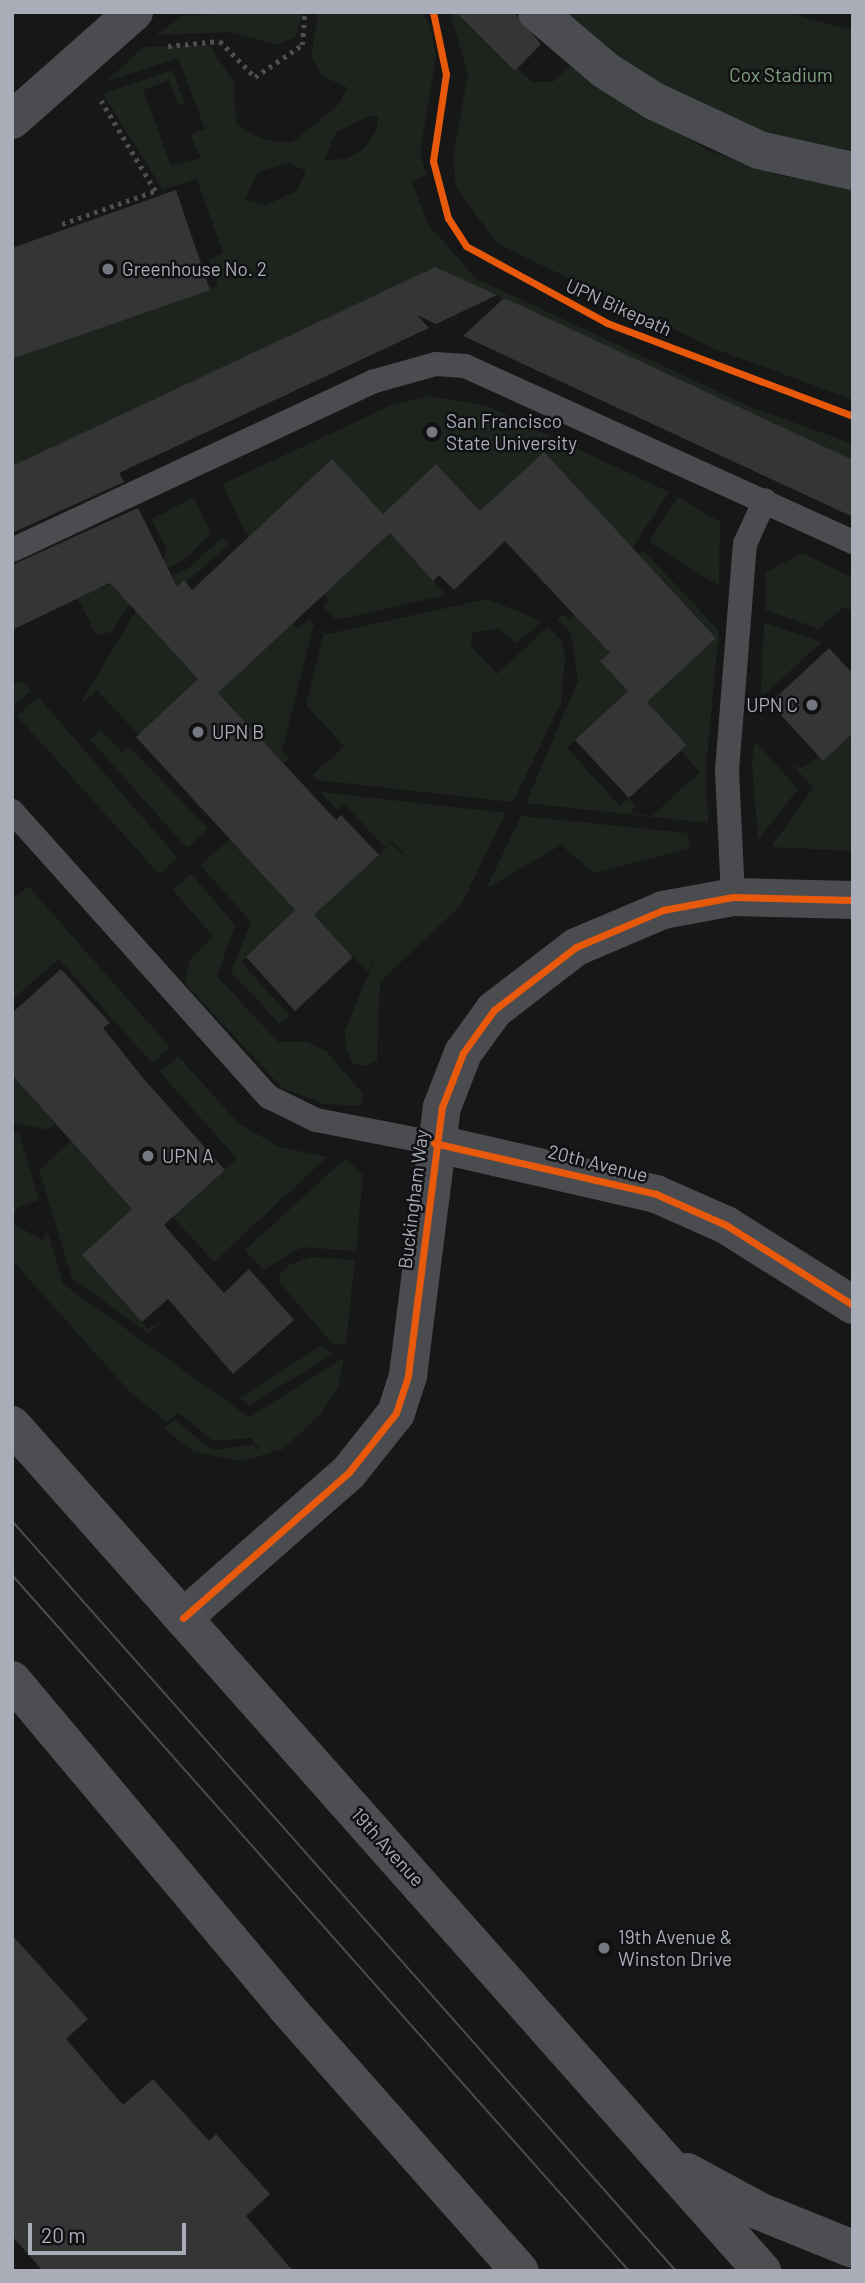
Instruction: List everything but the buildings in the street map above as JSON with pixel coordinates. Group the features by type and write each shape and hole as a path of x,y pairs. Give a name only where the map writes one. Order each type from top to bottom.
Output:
{"highway":[{"name":"19th Avenue","path":"12,1425 762,2271"},
{"path":"12,1680 287,2008 520,2271"},
{"path":"661,2157 759,2211 853,2249"}],"street":[{"path":"12,120 134,12"},
{"path":"537,12 605,70 654,101 759,150 853,171"},
{"name":"Buckingham Way","path":"183,1618 349,1472 396,1413 414,1334 434,1143 463,1053 527,979 608,930 663,910 733,897 853,900"},
{"name":"20th Avenue","path":"434,1143 656,1194 726,1225 853,1306"}],"lane":[{"path":"12,551 375,381 410,366 436,364 465,366 853,542"},
{"path":"733,897 727,771 745,544 765,500"},
{"path":"12,811 269,1097 316,1120 434,1143"}],"path":[{"path":"152,47 220,41 254,77 302,45 305,12"},
{"path":"62,224 155,191 77,62"}],"green space":[{"path":"303,12 295,37 276,45 230,32 156,35 182,16"},
{"path":"318,12 422,12 429,24 436,56 420,152 426,175 412,182 429,226 477,279 753,408 853,444 853,460 435,267 12,466 12,359 218,286 209,260 223,253 197,179 163,190 103,94 172,70 185,103 179,106 169,80 143,90 171,166 201,158 190,135 205,129 178,58 107,81 144,47 209,45 234,83 236,124 262,139 292,143 338,105 348,88 323,76 311,58","holes":["370,116 378,117 376,131 364,149 345,159 324,160 336,132","289,163 306,171 297,191 266,205 245,200 258,172"]},
{"path":"450,12 482,12 469,25 532,82 553,82 570,66 709,151 779,175 853,188 853,400 715,349 496,243 456,186 453,158 468,74"},
{"name":"Cox Stadium","path":"560,12 787,12 853,31 853,153 757,131 629,68"},
{"path":"430,396 485,405 669,492 632,548 480,511 436,464 383,514 249,537 244,531 223,484 394,404"},
{"path":"194,497 211,534 183,560 145,579 112,632 96,635 78,598 164,561 166,549 152,519"},
{"path":"678,497 720,522 719,586 649,542"},
{"path":"390,533 446,595 336,620 323,606 329,600 324,594"},
{"path":"223,537 230,544 143,619 198,679 139,735 97,690 79,706 151,586 189,568"},
{"path":"643,550 719,631 706,766 708,823 526,803 578,681 571,633 557,619 563,614 569,620 574,615 610,653 601,661 628,691 567,748 620,806 629,798 636,806 630,813 652,816 700,772 681,751 687,744 647,702 716,637 639,554"},
{"path":"803,553 853,578 853,611 843,607 819,629 765,610 766,572"},
{"path":"487,599 542,621 517,643 499,628 472,633 471,646 497,674 548,627 562,641 565,660 561,703 513,802 317,780 313,775 344,746 306,705 323,635"},
{"path":"309,619 314,624 282,751 289,758 283,763 218,693 292,624 298,629"},
{"path":"764,623 822,642 763,696 761,694"},
{"path":"22,681 31,691 12,708 12,685"},
{"path":"38,697 178,858 159,874 17,716"},
{"path":"101,730 122,752 129,746 208,829 187,848 90,739"},
{"path":"853,733 853,851 771,847 813,788 792,764 802,768"},
{"path":"755,741 798,789 758,840 752,762"},
{"path":"320,792 506,813 461,905 380,982 377,1061 366,1066 354,1064 346,1050 345,1030 383,940 368,972 314,915 391,843 414,865 392,841 384,847 344,803 337,810"},
{"path":"521,816 687,833 690,848 594,873 561,845 486,889"},
{"path":"230,839 295,910 241,962 290,1016 280,1024 231,972 251,922 200,865"},
{"path":"191,874 235,925 217,976 278,1042 307,1042 326,1051 363,1093 361,1106 324,1104 282,1088 185,983 189,961 213,936 173,890"},
{"path":"28,886 170,1047 152,1063 59,959 12,1000 12,900"},
{"path":"178,1056 239,1124 280,1147 327,1157 214,1262 173,1217 237,1159 160,1072"},
{"path":"12,1075 55,1124 48,1130 12,1122"},
{"path":"12,1132 19,1133 39,1200 19,1206 12,1218"},
{"path":"71,1141 132,1209 82,1255 148,1329 166,1318 148,1333 72,1278 39,1170"},
{"path":"346,1158 363,1175 356,1251 302,1247 263,1270 245,1250"},
{"path":"12,1223 42,1240 48,1232 63,1284 249,1417 344,1358 338,1387 321,1414 283,1449 242,1461 194,1452 164,1429 174,1419 212,1450 253,1445 261,1450 251,1438 213,1441 178,1412 167,1422 130,1392 12,1260"},
{"path":"310,1257 355,1260 346,1344 332,1343 280,1283 279,1275 289,1265"},
{"path":"322,1345 333,1354 250,1405 240,1398"}],"tram line":[{"path":"12,1521 676,2271"},
{"path":"12,1575 629,2271"}],"cycle path":[{"name":"UPN Bikepath","path":"433,12 446,74 433,161 448,218 466,246 607,323 853,416"},
{"path":"183,1618 349,1472 396,1413 408,1375 442,1107 463,1053 494,1010 576,947 663,910 733,897 853,900"},
{"path":"434,1143 656,1194 726,1225 853,1305"}],"place":[{"name":"Greenhouse No. 2","path":"108,269"},
{"name":"San Francisco State University","path":"432,432"},
{"name":"UPN C","path":"812,705"},
{"name":"UPN B","path":"198,732"},
{"name":"UPN A","path":"148,1156"},
{"name":"19th Avenue & Winston Drive","path":"604,1948"}]}
